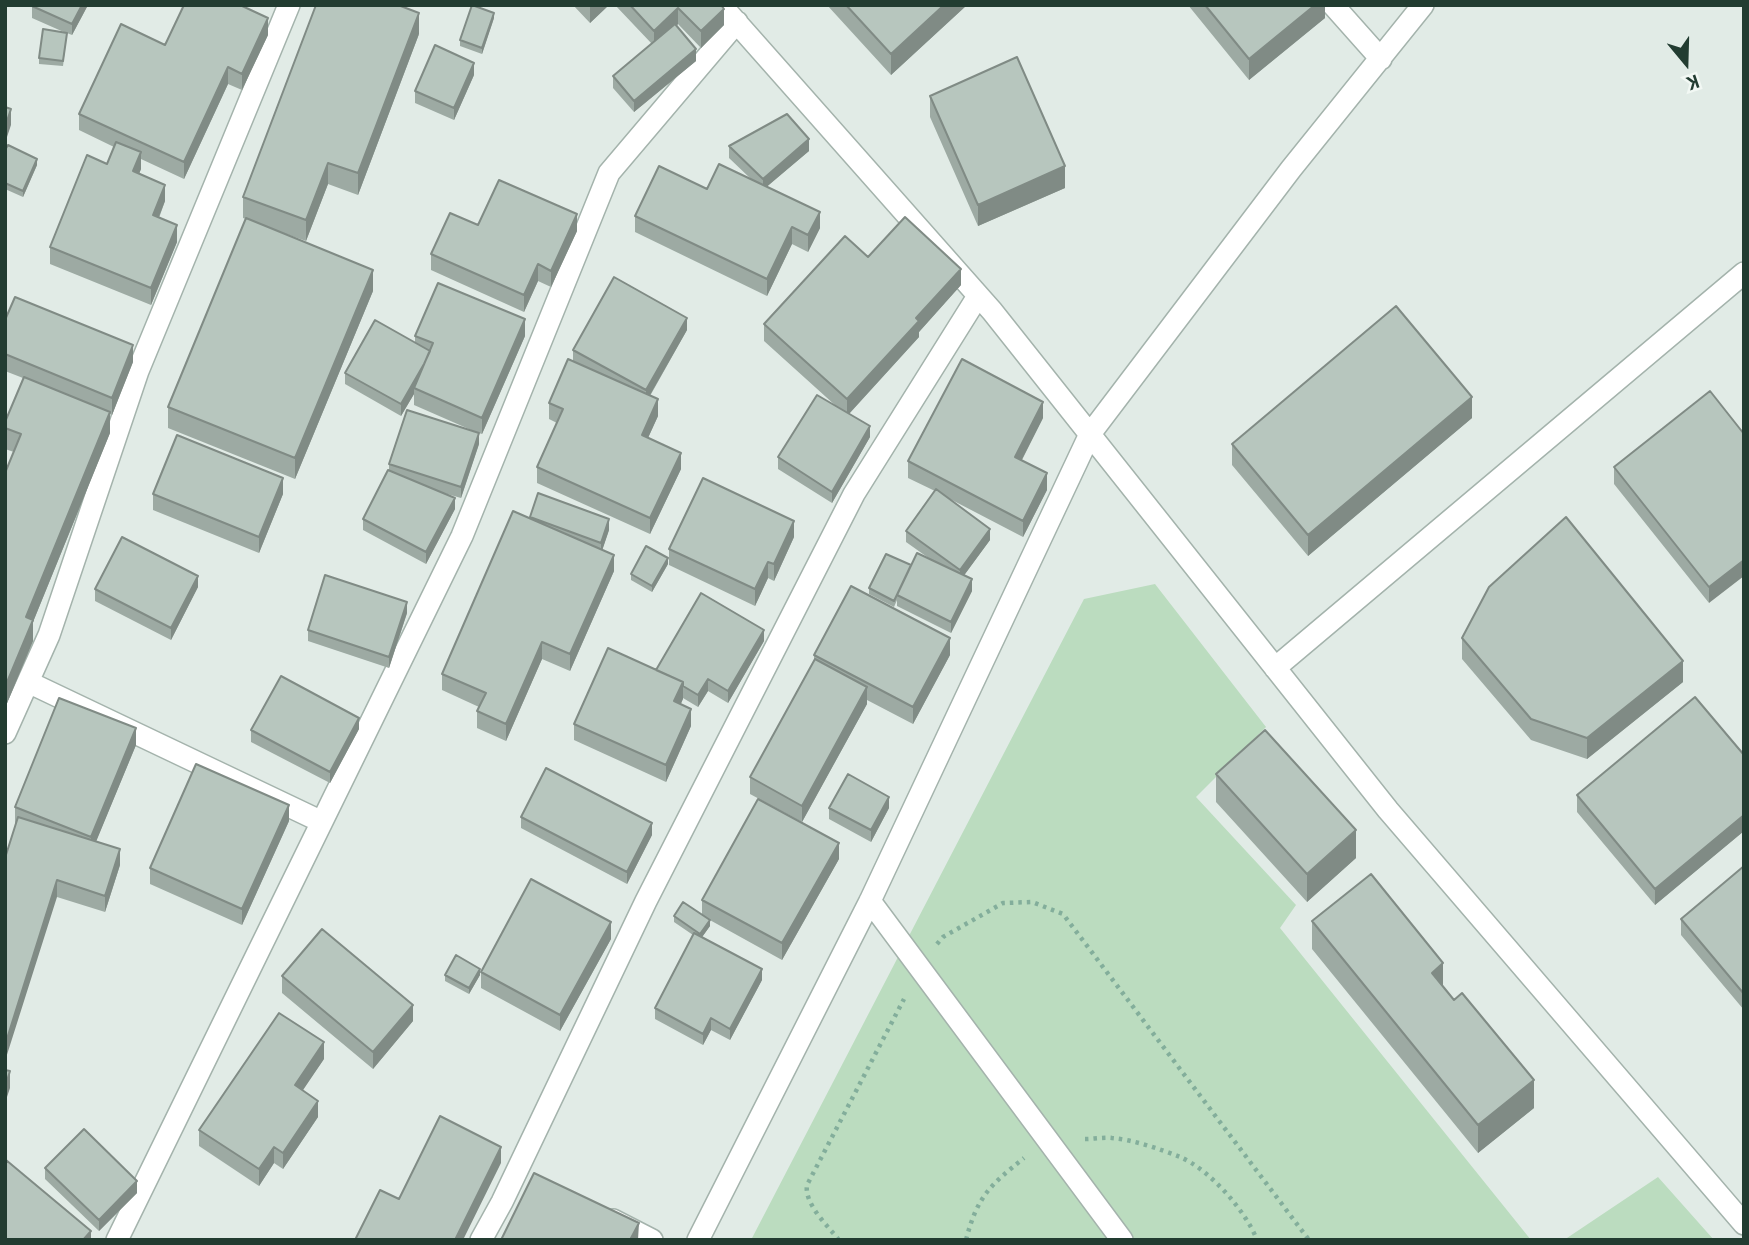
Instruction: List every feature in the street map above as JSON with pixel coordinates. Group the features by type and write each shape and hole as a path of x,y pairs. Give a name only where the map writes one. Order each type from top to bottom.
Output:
{"street":[{"path":"5,733 48,635 138,371 289,5"},
{"path":"722,5 978,296 1388,810 1744,1224"},
{"path":"1333,5 1381,60"},
{"path":"698,1240 870,901 1090,434 1291,169 1423,5"},
{"path":"117,1240 462,536 609,173 737,22"},
{"path":"1275,668 1744,273"},
{"path":"481,1240 522,1175 646,901 853,494 978,296"},
{"path":"114,361 138,371"},
{"path":"28,682 320,821"},
{"path":"870,901 1122,1240"},
{"path":"590,1209 652,1240"}],"path":[{"path":"839,1240 811,1203 806,1193 807,1185 926,956 943,937 1003,903 1032,902 1063,914 1309,1240"}],"green space":[{"path":"1155,584 1266,727 1196,797 1296,905 1280,928 1531,1240 751,1240 1084,599"},
{"path":"1658,1177 1714,1240 1564,1240"}],"building":[{"path":"33,5 82,5 72,24"},
{"path":"184,5 240,5 268,18 242,74 228,67 184,162 79,114 121,24 165,45"},
{"path":"316,5 398,5 419,13 358,173 328,163 306,220 243,197"},
{"path":"472,5 494,13 482,48 460,40"},
{"path":"630,5 721,5 724,9 701,31 678,8 654,31"},
{"path":"846,5 944,5 891,54"},
{"path":"1205,5 1315,5 1249,59"},
{"path":"675,24 696,49 634,101 613,76"},
{"path":"43,29 67,33 63,61 39,58"},
{"path":"435,45 474,63 454,108 415,91"},
{"path":"1017,57 1065,166 978,205 930,96"},
{"path":"5,107 11,109 5,127"},
{"path":"787,114 809,139 763,179 729,146"},
{"path":"116,142 141,152 133,171 165,185 153,215 177,225 151,288 50,247 87,155 107,164"},
{"path":"8,145 37,159 23,191 5,183 5,150"},
{"path":"719,164 820,212 808,235 792,227 767,279 635,216 659,166 707,189"},
{"path":"499,180 577,214 551,271 538,264 524,295 431,254 450,213 478,225"},
{"path":"905,217 961,269 916,318 919,321 847,399 764,324 845,236 868,257"},
{"path":"246,218 373,270 295,458 168,407"},
{"path":"614,277 687,318 646,390 573,350"},
{"path":"438,283 525,319 482,418 414,388 433,343 415,336"},
{"path":"15,297 133,345 112,398 5,354 5,320"},
{"path":"1396,306 1472,397 1308,535 1232,444"},
{"path":"375,320 430,351 401,404 345,373"},
{"path":"568,359 658,399 642,435 681,453 650,518 537,467 563,409 549,403"},
{"path":"962,359 1043,402 1015,457 1047,473 1023,521 908,461"},
{"path":"24,377 110,412 26,617 33,620 5,687 5,473 21,434 5,428 5,422"},
{"path":"1710,391 1744,434 1744,560 1709,587 1614,467"},
{"path":"817,395 870,426 832,492 778,457"},
{"path":"407,410 479,433 461,487 389,464"},
{"path":"177,435 283,478 259,537 153,494"},
{"path":"388,470 455,498 426,552 363,519"},
{"path":"703,478 794,521 774,564 768,562 755,589 669,549"},
{"path":"936,489 990,529 960,570 906,531"},
{"path":"538,493 609,519 601,543 530,517"},
{"path":"513,511 614,555 570,654 542,642 506,724 477,711 486,693 442,674"},
{"path":"1566,517 1683,661 1587,738 1531,719 1462,638 1489,587"},
{"path":"122,537 198,576 171,628 95,589"},
{"path":"646,546 668,558 652,586 631,574"},
{"path":"917,553 972,579 951,622 897,595"},
{"path":"886,554 911,565 894,601 869,588"},
{"path":"325,575 407,602 389,657 308,630"},
{"path":"851,586 950,638 913,707 814,655"},
{"path":"701,593 764,630 728,691 708,679 698,695 683,686 683,682 656,670"},
{"path":"608,648 683,682 674,701 691,709 666,765 574,724"},
{"path":"815,659 867,687 802,806 750,777"},
{"path":"281,676 359,718 330,772 251,730"},
{"path":"1695,697 1744,755 1744,815 1655,889 1577,795"},
{"path":"59,698 136,728 91,837 15,807"},
{"path":"1265,730 1356,830 1307,874 1216,774"},
{"path":"196,764 289,805 242,909 150,868"},
{"path":"546,768 652,823 627,872 521,817"},
{"path":"848,774 889,797 871,830 829,808"},
{"path":"758,799 839,843 782,943 702,900"},
{"path":"18,817 120,849 105,896 57,880 5,1045 5,858"},
{"path":"1744,866 1744,994 1681,919"},
{"path":"1371,874 1443,963 1432,973 1454,1000 1462,993 1534,1080 1478,1125 1312,921"},
{"path":"531,879 611,922 560,1015 481,972"},
{"path":"683,902 710,920 700,934 674,916"},
{"path":"322,929 413,1005 373,1052 282,976"},
{"path":"694,933 762,969 730,1029 711,1018 703,1034 655,1008"},
{"path":"456,955 480,969 469,988 445,975"},
{"path":"279,1013 324,1042 295,1085 318,1101 283,1153 274,1147 259,1169 199,1130"},
{"path":"5,1070 10,1071 5,1087"},
{"path":"440,1116 501,1147 455,1240 355,1240 380,1190 399,1199"},
{"path":"84,1129 137,1181 99,1220 45,1168"},
{"path":"6,1160 91,1231 83,1240 5,1240"},
{"path":"534,1173 639,1223 630,1240 501,1240"}]}
